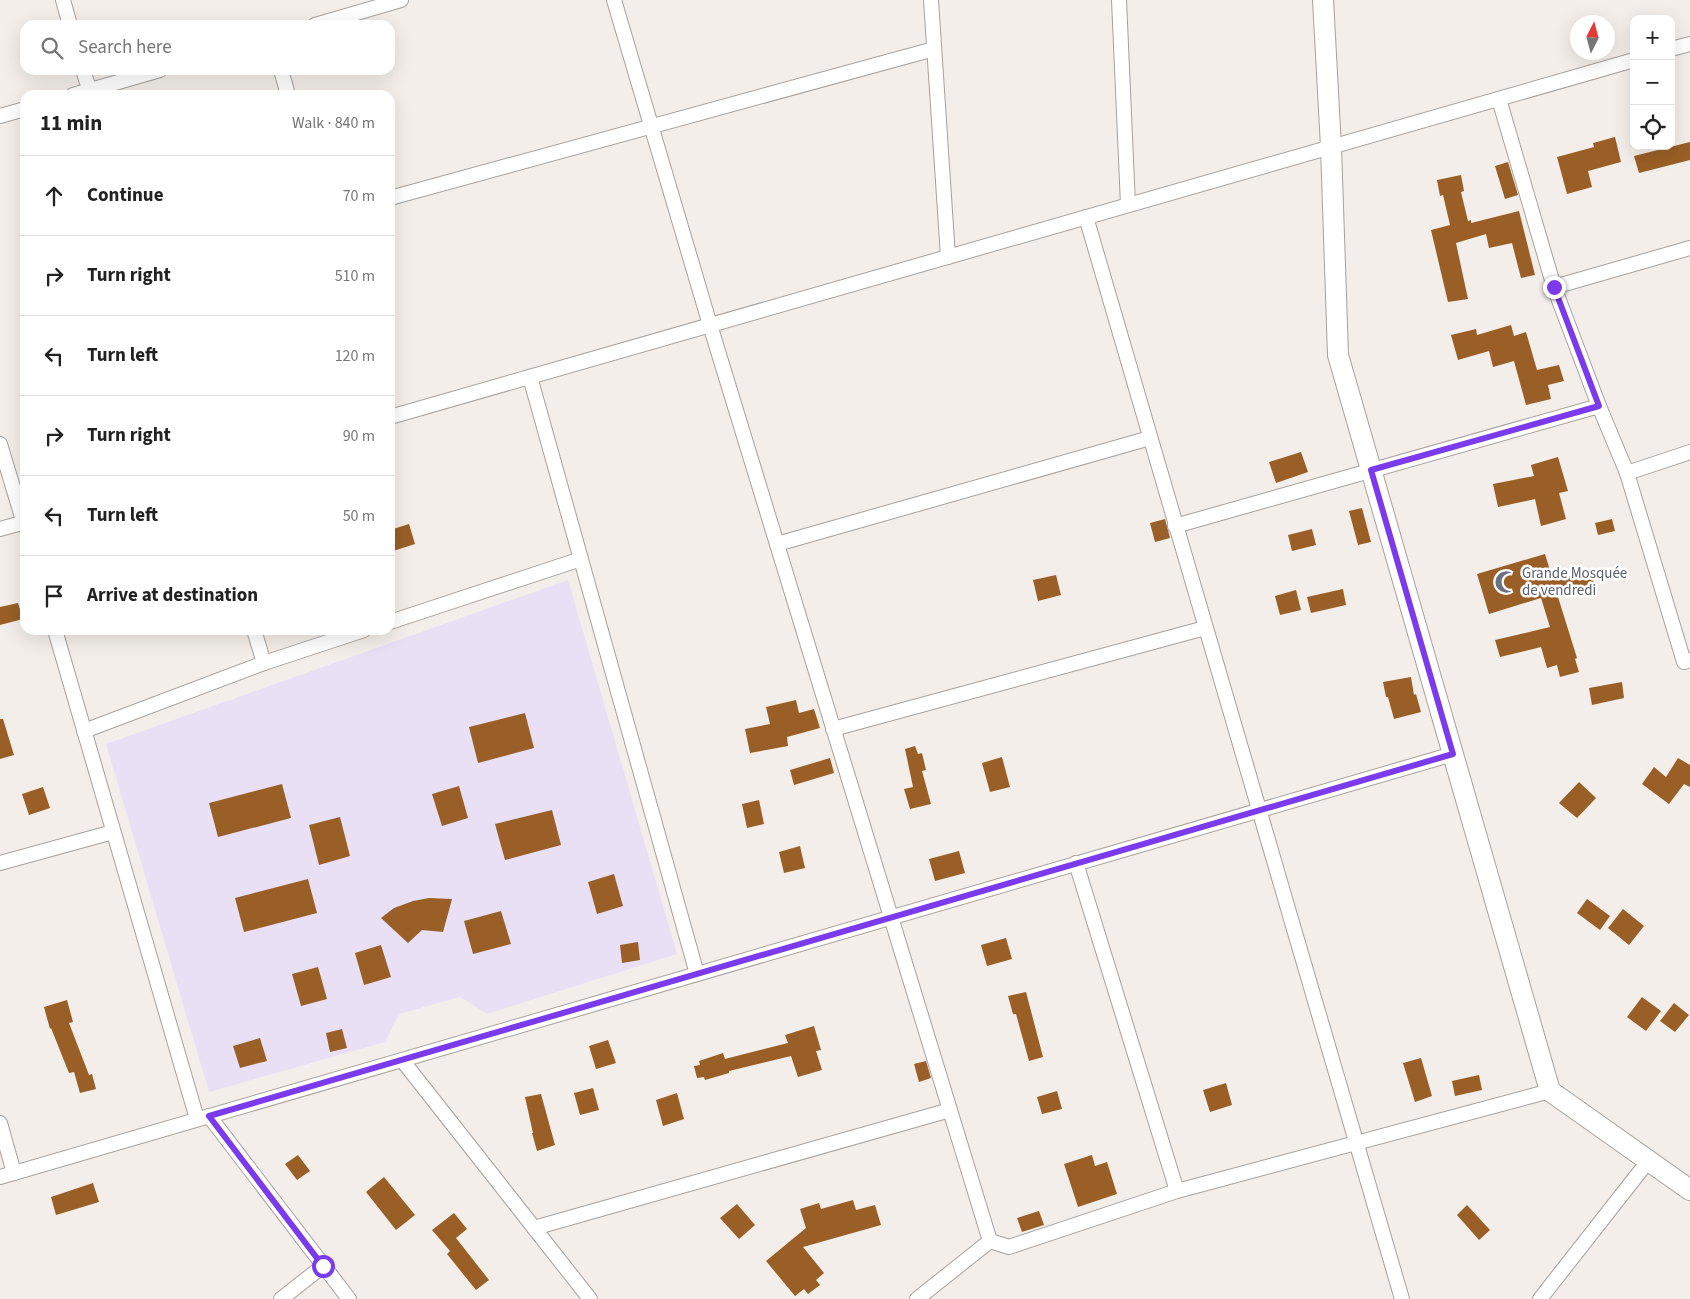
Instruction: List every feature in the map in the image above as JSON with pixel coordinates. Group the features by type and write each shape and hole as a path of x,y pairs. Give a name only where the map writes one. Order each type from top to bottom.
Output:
{"street":[{"path":"63,0 69,20"},
{"path":"332,20 401,0"},
{"path":"614,0 710,325 990,1241"},
{"path":"931,0 948,257"},
{"path":"1119,0 1128,205"},
{"path":"1323,0 1331,147 1338,355 1550,1091 1690,1190"},
{"path":"1675,48 1690,44"},
{"path":"395,197 934,49"},
{"path":"395,416 1630,61"},
{"path":"85,75 89,90"},
{"path":"99,90 145,75"},
{"path":"282,75 287,90"},
{"path":"1500,99 1554,287 1599,406 1627,472 1684,662 1690,660"},
{"path":"0,116 20,110"},
{"path":"1086,218 1402,1299"},
{"path":"1554,287 1690,248"},
{"path":"530,377 698,974"},
{"path":"1175,526 1599,406"},
{"path":"777,544 1150,438"},
{"path":"0,444 20,508"},
{"path":"1627,472 1690,452"},
{"path":"0,529 20,525"},
{"path":"395,620 581,559"},
{"path":"833,729 1205,628"},
{"path":"56,635 114,832 203,1118 349,1299"},
{"path":"256,635 264,663"},
{"path":"84,731 264,663 349,635"},
{"path":"0,1177 1453,754"},
{"path":"0,863 114,832"},
{"path":"1076,863 1177,1191"},
{"path":"402,1060 590,1299"},
{"path":"990,1241 1009,1247 1177,1191 1550,1091"},
{"path":"534,1228 950,1110"},
{"path":"0,1123 14,1172"},
{"path":"1540,1299 1649,1160"},
{"path":"916,1299 990,1241"},
{"path":"281,1299 323,1266"}],"shaded area":[{"path":"568,580 677,954 487,1014 460,997 399,1014 385,1042 209,1092 106,744"}],"building":[{"path":"1615,137 1621,162 1588,171 1592,187 1567,194 1557,157 1594,147 1593,143"},
{"path":"1690,142 1690,160 1639,173 1634,156 1658,150 1675,150 1675,146"},
{"path":"1508,162 1518,195 1505,199 1495,166"},
{"path":"1461,175 1464,191 1461,192 1468,221 1471,220 1471,223 1519,211 1535,275 1521,278 1512,243 1489,248 1486,234 1456,243 1468,299 1448,302 1431,230 1450,225 1443,195 1440,196 1437,180"},
{"path":"1511,325 1514,336 1526,332 1537,370 1559,365 1564,381 1548,385 1551,399 1526,405 1514,361 1493,367 1489,351 1458,360 1451,335 1476,329 1477,335"},
{"path":"1301,452 1308,472 1276,483 1269,462"},
{"path":"1558,457 1568,491 1559,493 1566,519 1541,526 1535,499 1498,507 1493,484 1534,476 1531,465"},
{"path":"1362,508 1371,542 1358,545 1349,511"},
{"path":"1165,519 1170,538 1155,542 1150,523"},
{"path":"1612,519 1615,531 1598,535 1595,523"},
{"path":"409,524 415,544 395,550 395,528"},
{"path":"1312,529 1316,545 1292,551 1288,535"},
{"path":"1545,554 1553,580 1591,571 1595,588 1558,597 1577,658 1575,659 1579,672 1560,677 1557,665 1547,668 1541,647 1500,657 1495,640 1550,627 1541,598 1489,614 1477,574"},
{"path":"1056,575 1061,595 1038,601 1033,580"},
{"path":"1343,589 1346,605 1311,613 1307,597"},
{"path":"1296,590 1301,610 1280,615 1275,596"},
{"path":"18,603 20,620 0,625 0,607"},
{"path":"1411,677 1414,695 1416,694 1421,712 1394,719 1383,682"},
{"path":"1622,682 1624,698 1592,705 1589,688"},
{"path":"796,700 799,713 814,709 820,728 787,737 788,746 750,753 745,729 770,724 766,707"},
{"path":"525,713 534,748 478,763 469,727"},
{"path":"0,719 3,719 14,755 0,759"},
{"path":"915,746 918,754 922,753 926,770 922,771 931,804 910,809 904,789 913,787 905,749"},
{"path":"1002,757 1010,787 990,792 982,763"},
{"path":"830,758 834,773 794,785 790,770"},
{"path":"1678,758 1690,765 1690,787 1684,784 1669,804 1642,784 1654,767 1666,777"},
{"path":"1579,782 1596,798 1577,818 1559,803"},
{"path":"282,784 291,818 218,837 209,803"},
{"path":"459,786 468,818 442,826 432,794"},
{"path":"43,787 50,808 29,815 22,794"},
{"path":"759,800 764,824 747,828 742,804"},
{"path":"552,810 561,845 505,860 495,824"},
{"path":"340,817 350,856 319,865 309,825"},
{"path":"800,846 805,868 784,873 779,852"},
{"path":"959,851 965,873 935,881 929,859"},
{"path":"614,874 623,906 597,914 588,882"},
{"path":"308,879 317,913 244,932 235,898"},
{"path":"429,898 452,899 443,932 422,930 408,943 381,918 394,908 413,901"},
{"path":"1587,899 1610,916 1600,930 1577,913"},
{"path":"1623,909 1644,926 1629,945 1608,928"},
{"path":"501,911 511,944 473,954 464,921"},
{"path":"1006,938 1012,959 987,966 981,945"},
{"path":"638,942 640,960 622,963 620,945"},
{"path":"381,945 391,977 364,985 355,953"},
{"path":"318,967 327,999 301,1006 292,974"},
{"path":"1026,992 1043,1057 1029,1061 1016,1014 1013,1014 1008,996"},
{"path":"1642,997 1661,1011 1646,1031 1627,1017"},
{"path":"67,1000 73,1022 69,1023 89,1075 92,1074 96,1089 80,1093 74,1072 69,1073 50,1029 44,1007"},
{"path":"1674,1003 1689,1015 1675,1032 1660,1021"},
{"path":"814,1026 821,1050 816,1051 822,1070 798,1077 791,1056 729,1071 729,1073 705,1080 704,1077 697,1078 694,1066 700,1065 699,1061 723,1053 725,1059 788,1043 785,1035"},
{"path":"342,1029 347,1048 330,1052 326,1033"},
{"path":"260,1038 267,1061 240,1068 233,1046"},
{"path":"608,1040 616,1063 596,1069 589,1046"},
{"path":"1421,1058 1432,1096 1415,1102 1403,1063"},
{"path":"926,1061 931,1078 919,1082 914,1064"},
{"path":"1479,1075 1482,1090 1455,1096 1452,1081"},
{"path":"1226,1083 1232,1105 1210,1112 1203,1090"},
{"path":"593,1088 599,1110 580,1115 574,1093"},
{"path":"1057,1091 1062,1109 1042,1114 1037,1097"},
{"path":"677,1093 684,1119 663,1126 656,1100"},
{"path":"541,1094 555,1145 537,1151 525,1097"},
{"path":"298,1155 310,1171 297,1180 285,1164"},
{"path":"1092,1155 1095,1166 1107,1162 1117,1194 1078,1207 1064,1164"},
{"path":"384,1177 415,1215 396,1230 366,1192"},
{"path":"93,1183 99,1202 56,1215 51,1197"},
{"path":"853,1200 856,1210 875,1205 881,1225 803,1247 824,1273 816,1280 820,1285 808,1294 804,1289 795,1296 766,1261 806,1228 800,1209 819,1203 821,1209"},
{"path":"737,1204 755,1225 739,1239 720,1218"},
{"path":"1467,1205 1490,1230 1479,1240 1457,1215"},
{"path":"1039,1211 1044,1225 1022,1232 1017,1218"},
{"path":"454,1213 467,1229 456,1238 489,1280 476,1290 447,1254 450,1251 432,1230"}],"place":[{"name":"Grande Mosquée de vendredi","path":"1506,582"}],"route":[{"path":"323,1266 209,1116 1453,754 1371,470 1599,406 1554,287"}]}
